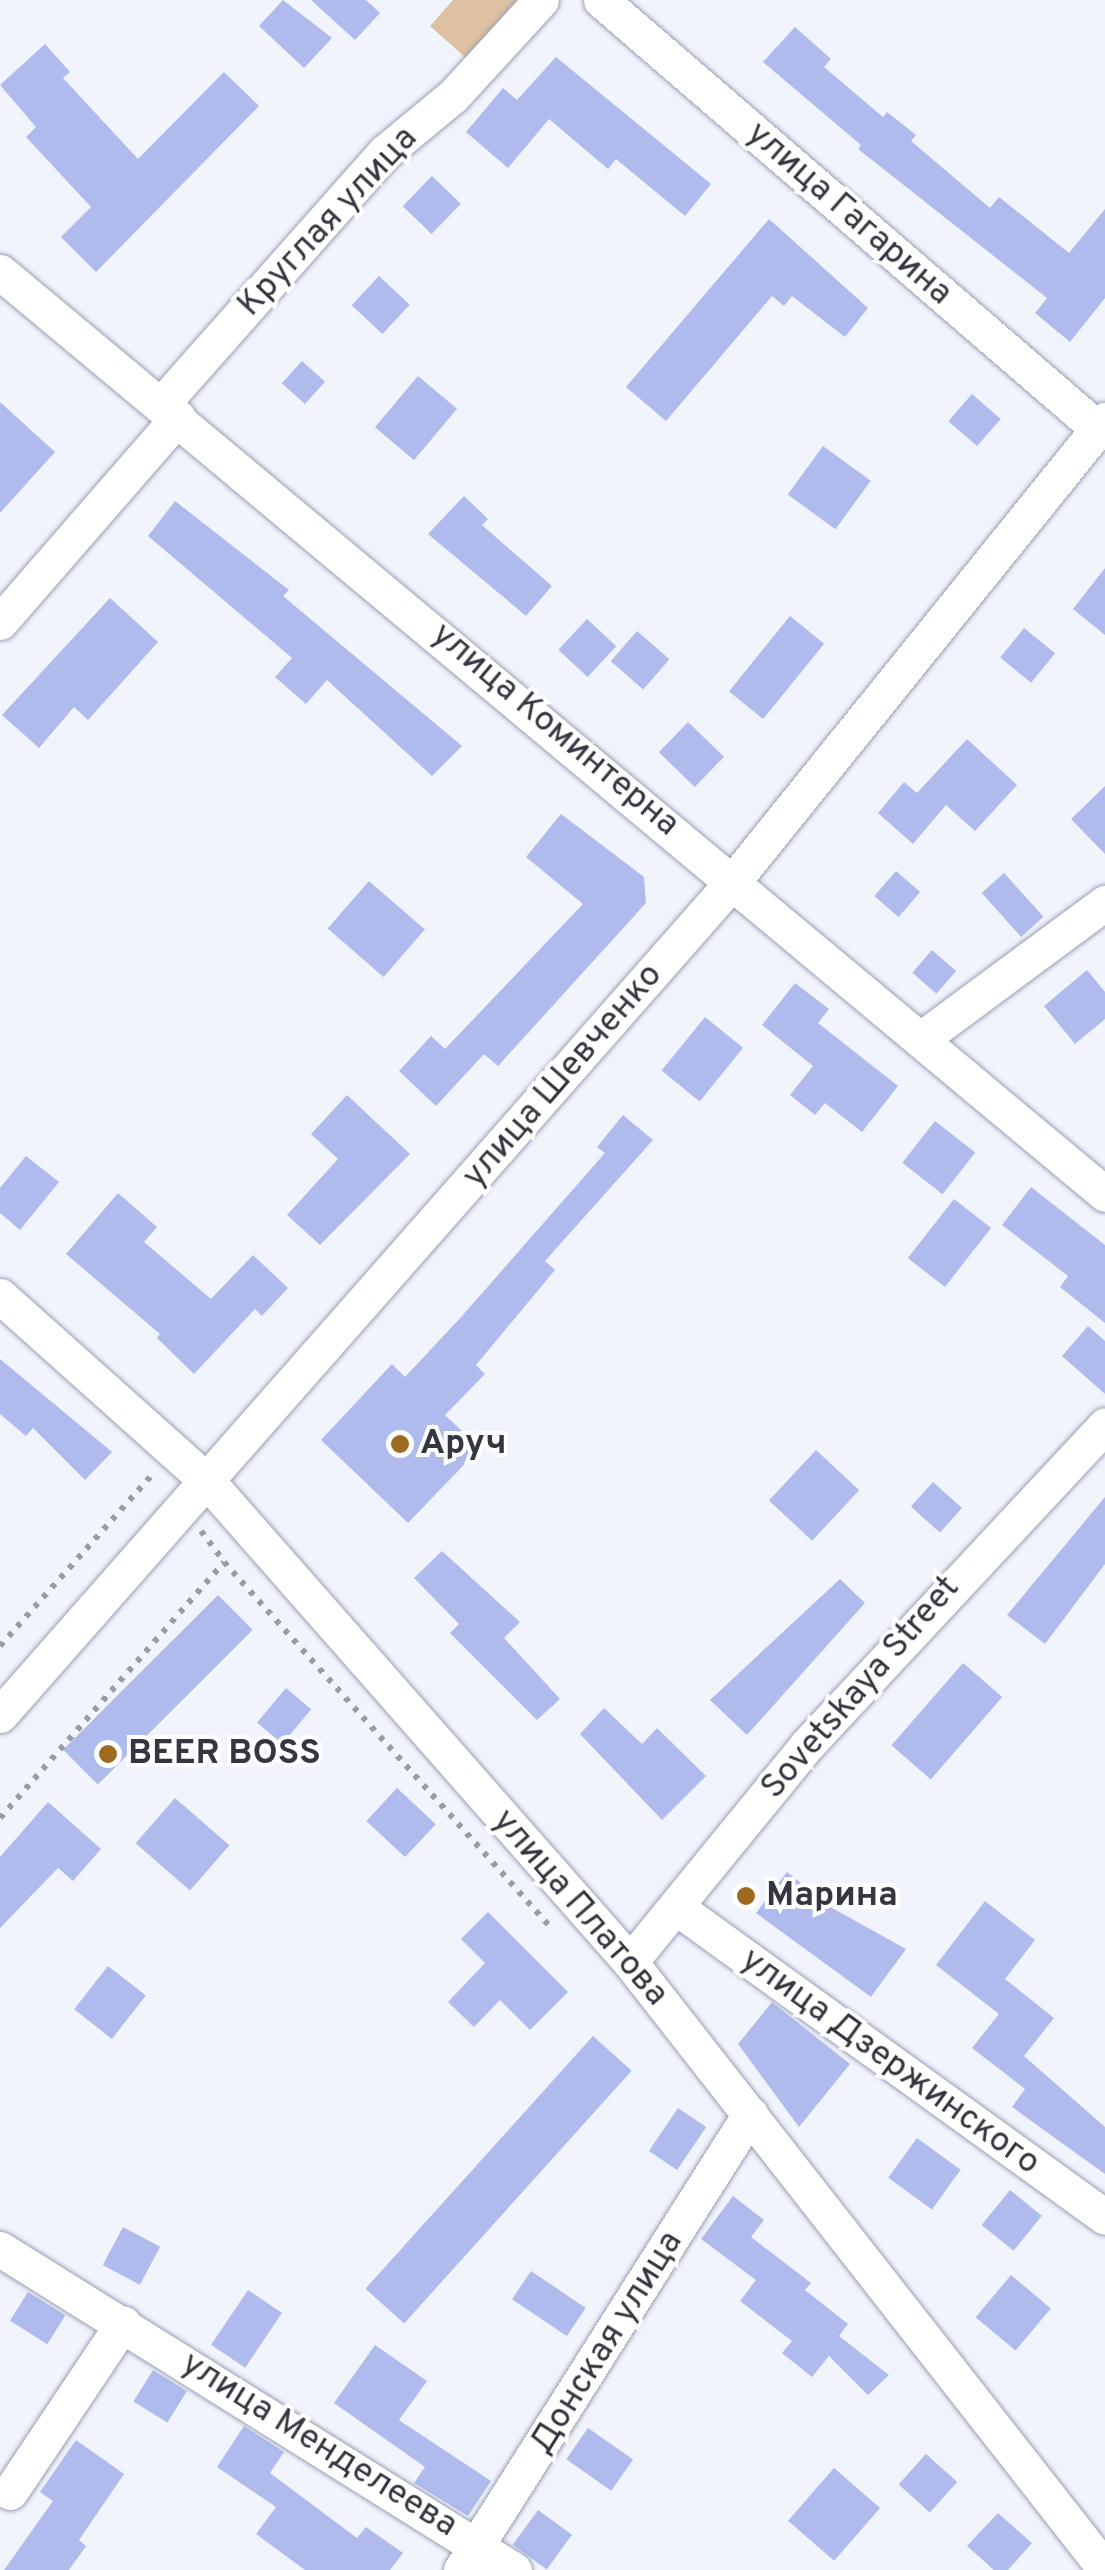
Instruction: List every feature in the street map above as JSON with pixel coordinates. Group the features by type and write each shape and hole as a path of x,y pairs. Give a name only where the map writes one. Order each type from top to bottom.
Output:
{"street":[{"name":"Круглая улица","path":"0,622 384,153 453,96 541,0"},
{"name":"улица Гагарина","path":"601,0 1102,425"},
{"name":"улица Коминтерна","path":"0,272 735,880 1105,1194"},
{"name":"улица Шевченко","path":"0,1715 735,880 1102,425"},
{"path":"921,1039 1105,903"},
{"name":"улица Платова","path":"0,1296 208,1482 630,1962 1105,2569"},
{"name":"Sovetskaya Street","path":"630,1962 807,1745 1105,1425"},
{"name":"улица Дзержинского","path":"676,1907 1105,2217"},
{"name":"Донская улица","path":"471,2558 750,2114"},
{"name":"улица Менделеева","path":"0,2248 123,2323 471,2558 514,2570"},
{"path":"10,2492 123,2323"}],"path":[{"path":"0,1818 224,1562 557,1935"}],"shaded area":[{"path":"453,0 517,0 466,58 430,26"}],"building":[{"path":"283,0 332,38 304,68 259,26"},
{"path":"311,0 366,0 380,13 355,40"},
{"path":"795,27 831,59 824,67 883,117 887,112 916,135 911,141 990,208 999,197 1069,253 1105,209 1105,298 1070,342 1035,313 1047,298 858,149 861,145 763,62"},
{"path":"45,44 70,72 63,78 138,159 224,72 259,106 96,272 61,237 91,207 26,137 36,127 0,85"},
{"path":"556,57 711,184 685,216 616,159 608,169 549,119 508,168 466,132 503,88 517,100"},
{"path":"432,176 461,204 432,234 403,206"},
{"path":"769,219 868,308 845,337 792,296 784,306 772,296 666,421 626,387"},
{"path":"379,276 410,305 382,334 352,305"},
{"path":"302,361 325,382 305,404 282,383"},
{"path":"418,376 457,409 414,460 375,427"},
{"path":"972,394 1001,419 977,446 948,421"},
{"path":"0,402 55,452 0,513"},
{"path":"823,446 871,481 835,529 788,495"},
{"path":"464,496 488,519 482,525 552,586 526,616 428,534"},
{"path":"175,501 289,590 283,596 462,746 432,776 327,680 306,704 275,677 292,658 148,536"},
{"path":"1105,568 1105,635 1073,609"},
{"path":"110,598 158,642 88,720 74,707 39,748 2,715"},
{"path":"790,616 824,644 763,719 729,691"},
{"path":"587,619 616,646 588,677 558,650"},
{"path":"1024,628 1055,653 1031,683 1000,658"},
{"path":"637,631 669,659 643,689 611,661"},
{"path":"688,722 724,757 695,787 659,752"},
{"path":"967,739 1017,785 975,831 946,805 913,844 878,813 904,782 917,793"},
{"path":"1105,786 1105,854 1071,819"},
{"path":"561,814 644,877 646,903 498,1066 484,1054 436,1106 399,1071 431,1036 445,1049 583,904 526,857"},
{"path":"896,871 920,892 899,917 874,896"},
{"path":"1004,873 1043,917 1021,937 982,893"},
{"path":"369,881 425,930 384,977 328,929"},
{"path":"932,950 956,971 936,994 912,973"},
{"path":"1087,970 1105,992 1105,1019 1075,1044 1044,1006"},
{"path":"795,983 829,1009 818,1023 898,1086 862,1132 825,1103 815,1115 790,1095 813,1066 762,1025"},
{"path":"705,1017 743,1048 700,1101 662,1071"},
{"path":"347,1095 410,1154 320,1245 287,1215 338,1159 311,1134"},
{"path":"623,1115 653,1140 545,1261 555,1270 476,1365 485,1374 445,1415 480,1448 408,1523 321,1440 392,1364 405,1377 462,1316 605,1153 597,1147"},
{"path":"935,1121 975,1152 943,1194 902,1163"},
{"path":"26,1156 59,1182 20,1230 0,1213 0,1188"},
{"path":"1031,1187 1105,1245 1105,1323 1060,1287 1068,1276 1002,1225"},
{"path":"118,1193 157,1227 144,1242 211,1299 253,1255 288,1288 262,1316 255,1309 194,1374 157,1338 160,1334 66,1254"},
{"path":"954,1199 991,1228 945,1287 908,1258"},
{"path":"1088,1326 1105,1341 1105,1394 1062,1356"},
{"path":"0,1359 112,1452 85,1480 33,1428 26,1436 0,1414"},
{"path":"816,1450 859,1490 812,1541 769,1500"},
{"path":"933,1482 962,1508 940,1533 911,1507"},
{"path":"1105,1497 1105,1564 1045,1644 1007,1615"},
{"path":"442,1551 520,1622 504,1638 560,1699 537,1720 450,1633 459,1624 414,1578"},
{"path":"840,1579 865,1603 747,1735 710,1700"},
{"path":"218,1595 253,1630 98,1785 63,1750"},
{"path":"963,1663 1002,1697 931,1779 891,1745"},
{"path":"286,1688 311,1709 282,1744 257,1722"},
{"path":"604,1708 642,1744 657,1728 706,1776 662,1820 580,1734"},
{"path":"397,1788 436,1824 405,1857 366,1821"},
{"path":"175,1798 229,1845 190,1891 136,1843"},
{"path":"48,1802 101,1849 73,1881 58,1868 0,1928 0,1857"},
{"path":"787,1872 834,1909 906,1949 871,1997 756,1913"},
{"path":"985,1901 1035,1940 1005,1979 1054,2018 1024,2056 1105,2127 1105,2174 1012,2107 1025,2089 972,2048 999,2014 936,1965"},
{"path":"488,1912 568,1992 530,2030 500,2000 474,2027 448,2002 485,1963 461,1939"},
{"path":"108,1966 146,1996 112,2039 74,2009"},
{"path":"772,2002 850,2064 799,2127 738,2044"},
{"path":"593,2036 632,2071 404,2323 365,2289"},
{"path":"678,2108 706,2127 677,2170 649,2151"},
{"path":"917,2138 961,2170 932,2209 888,2178"},
{"path":"1010,2190 1042,2216 1014,2251 982,2225"},
{"path":"733,2196 764,2220 751,2237 811,2283 805,2290 848,2324 839,2336 889,2375 868,2395 829,2356 812,2377 782,2353 792,2341 740,2301 756,2280 701,2239"},
{"path":"123,2227 160,2247 140,2285 103,2265"},
{"path":"531,2271 586,2308 567,2336 512,2299"},
{"path":"1011,2275 1051,2308 1015,2351 976,2317"},
{"path":"248,2290 282,2313 245,2368 211,2345"},
{"path":"28,2292 65,2315 47,2344 10,2321"},
{"path":"375,2345 427,2381 399,2420 491,2481 468,2516 414,2483 425,2467 334,2403"},
{"path":"153,2370 187,2391 167,2423 133,2401"},
{"path":"244,2426 284,2452 270,2473 357,2538 366,2527 403,2553 390,2570 305,2570 256,2534 276,2507 217,2467"},
{"path":"588,2428 633,2460 611,2491 566,2459"},
{"path":"76,2440 124,2474 79,2540 86,2546 69,2570 4,2570 53,2501 40,2492"},
{"path":"926,2454 957,2482 930,2513 899,2484"},
{"path":"834,2468 880,2508 834,2561 788,2521"},
{"path":"538,2510 572,2535 547,2569 513,2545"},
{"path":"998,2513 1032,2543 1008,2570 994,2570 967,2546"}],"place":[{"name":"Аруч","path":"400,1444"},
{"name":"BEER BOSS","path":"108,1754"},
{"name":"Марина","path":"746,1896"}]}
